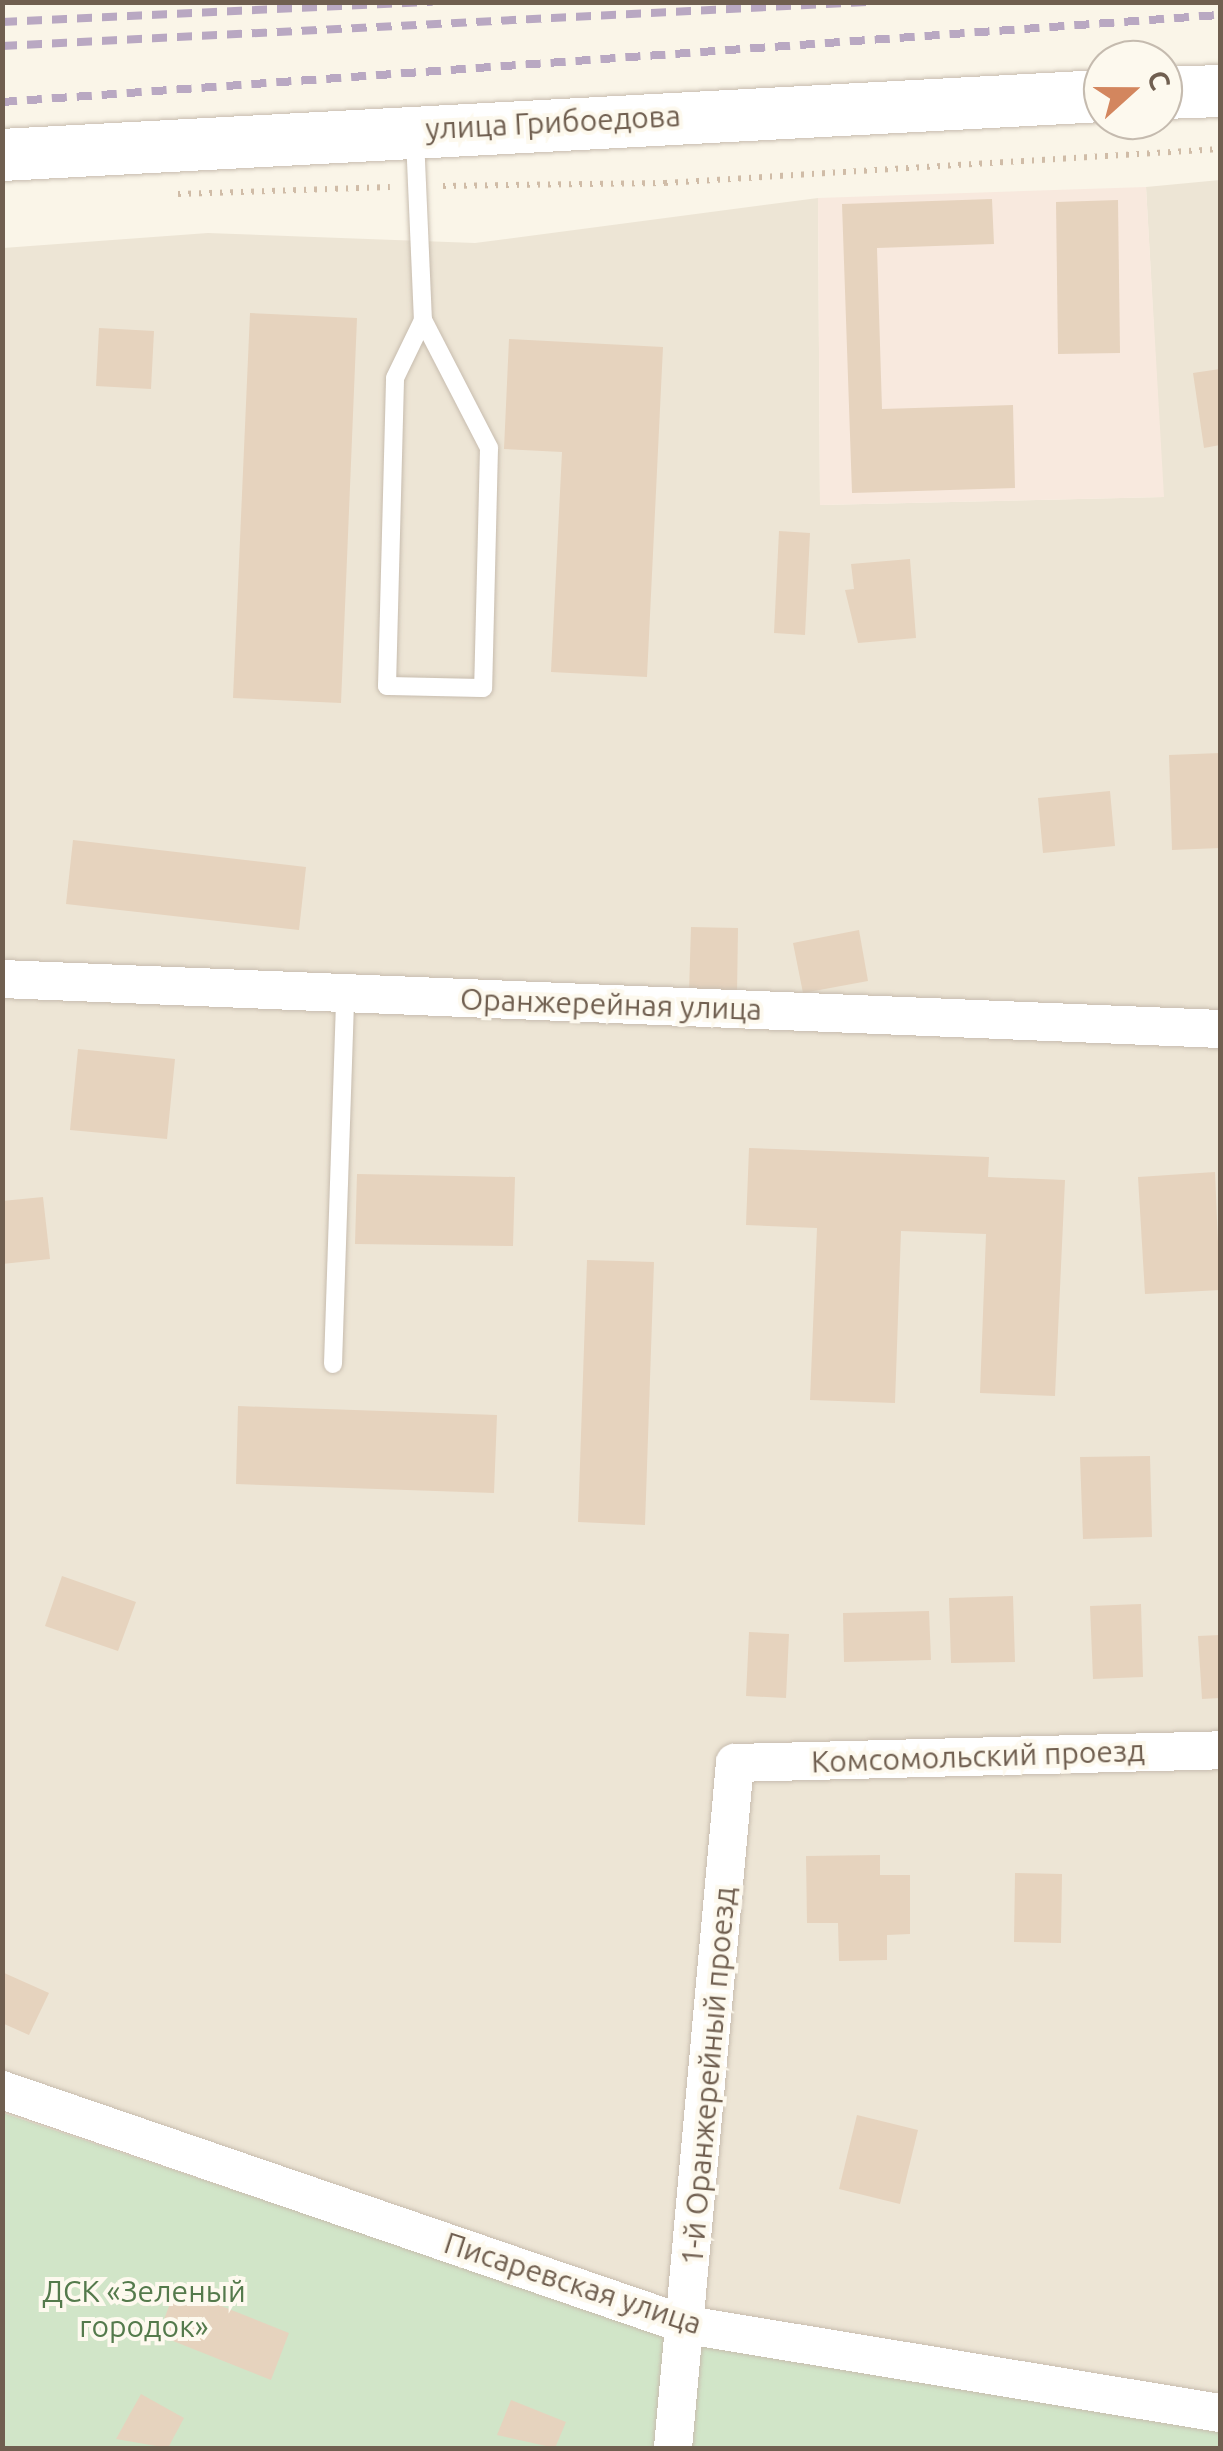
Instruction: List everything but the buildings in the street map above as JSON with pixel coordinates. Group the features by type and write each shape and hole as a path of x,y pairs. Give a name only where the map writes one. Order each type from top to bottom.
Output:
{"street":[{"path":"1183,92 1220,91"},
{"name":"улица Грибоедова","path":"2,155 414,128 1083,97"},
{"name":"Оранжерейная улица","path":"2,978 1220,1029"},
{"name":"Комсомольский проезд","path":"736,1763 1220,1750"},
{"name":"1-й Оранжерейный проезд","path":"673,2448 736,1763"},
{"name":"Писаревская улица","path":"2,2090 686,2325 1220,2413"}],"lane":[{"path":"414,128 423,320 489,448 484,688 387,686 394,378 423,320"},
{"path":"333,1364 344,993"}],"path":[{"path":"160,194 665,183 1220,149"}],"shaded area":[{"path":"1220,180 1220,2428 668,2335 3,2113 3,248 208,233 475,243 818,198 820,505 1163,497 1146,187"},
{"path":"1146,187 1164,497 820,505 818,198"}],"green space":[{"name":"ДСК «Зеленый городок»","path":"3,2113 668,2335 1220,2428 1220,2448 3,2448"}],"railway":[{"path":"2,22 433,2"},
{"path":"2,46 867,2"},
{"path":"2,102 1220,15"}]}
